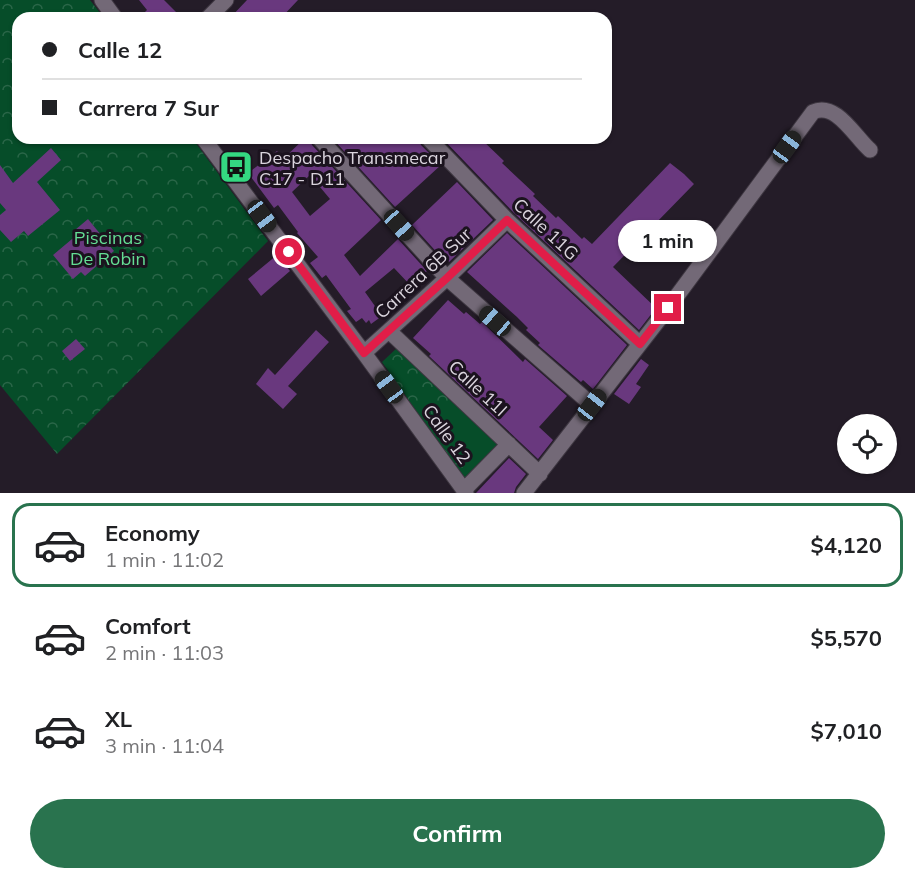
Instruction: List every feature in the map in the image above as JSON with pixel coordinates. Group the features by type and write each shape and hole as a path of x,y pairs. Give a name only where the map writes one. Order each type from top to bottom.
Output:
{"street":[{"path":"214,12 226,0"},
{"path":"524,493 668,308 813,112 820,108 837,116 870,150"},
{"name":"Calle 12","path":"207,144 465,492"},
{"path":"325,144 447,278 592,405"},
{"name":"Calle 11G","path":"434,144 507,220 640,344"},
{"name":"Carrera 6B Sur","path":"364,353 507,220"},
{"name":"Calle 11I","path":"389,331 540,474"},
{"path":"465,492 509,444"}],"green space":[{"name":"Piscinas De Robin","path":"0,0 90,0 99,12 12,12 12,144 196,144 268,241 57,454 0,385"},
{"path":"397,348 505,444 466,482 382,362"},
{"path":"454,400 497,445 470,471 427,426"}],"building":[{"path":"139,0 164,0 176,12 145,12 147,10"},
{"path":"247,0 298,0 287,12 236,12"},
{"path":"299,144 312,144 381,220 344,255 360,276 398,239 427,271 411,286 394,268 365,292 382,316 371,324 369,320 366,323 362,318 356,322 347,311 351,309 326,275 322,278 310,263 318,257 297,233 278,205 274,208 248,173 277,151 283,159","holes":["310,175 330,199 310,216 292,192"]},
{"path":"337,144 421,144 441,165 395,207"},
{"path":"448,144 486,144 556,218 558,216 582,239 584,237 592,244 670,163 694,184 613,267 656,308 639,330 514,213"},
{"path":"51,148 61,160 37,182 60,210 28,236 24,231 11,242 0,230 0,215 6,210 0,203 0,165 13,183"},
{"path":"457,182 493,220 449,262 443,255 441,257 412,225"},
{"path":"88,219 114,251 85,276 81,272 73,279 53,255 78,234 75,230"},
{"path":"507,233 627,345 593,389 583,380 581,382 538,345 540,343 526,330 528,328 467,272"},
{"path":"277,255 290,271 261,296 248,279"},
{"path":"448,300 464,314 466,312 480,324 482,322 523,362 525,359 567,396 539,427 553,440 538,459 429,356 431,354 413,338"},
{"path":"316,330 329,342 288,386 297,394 283,409 256,384 268,368 275,375"},
{"path":"76,339 85,349 70,361 62,351"},
{"path":"641,359 649,365 636,384 641,387 629,404 614,394"},
{"path":"509,458 526,474 514,493 476,493"}],"place":[{"name":"Despacho Transmecar C17 - D11","path":"236,167"}],"route":[{"path":"289,252 364,353 507,220 640,344 668,308"}]}
